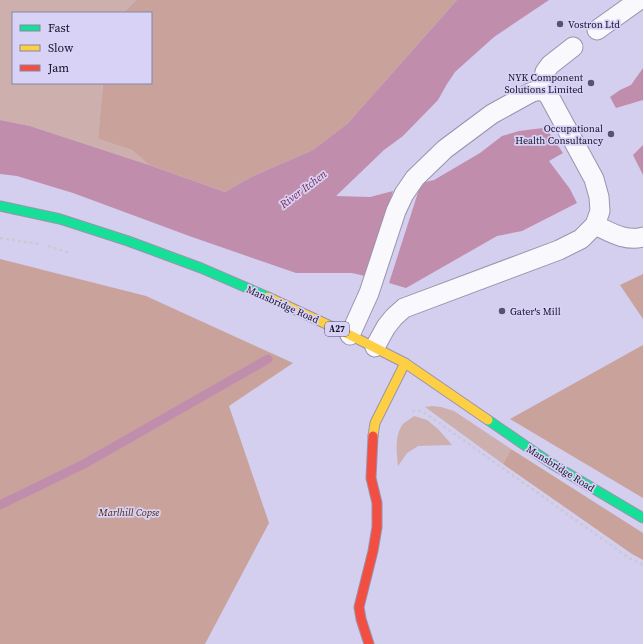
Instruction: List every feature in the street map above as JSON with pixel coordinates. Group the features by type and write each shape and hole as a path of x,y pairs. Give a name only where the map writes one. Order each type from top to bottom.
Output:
{"main road":[{"name":"Mansbridge Road","path":"0,206 60,219 128,241 201,268 279,302 375,347 405,363 552,464 643,518"},
{"path":"369,644 359,608 373,552 377,527 376,503 371,478 372,439 375,423 405,363"}],"lane":[{"path":"597,30 639,0"},
{"path":"541,90 545,72 550,65 573,48"},
{"path":"350,335 369,292 396,211 404,194 415,178 445,149 492,114 537,90 541,90 546,93 594,179 599,197 600,211 595,225 581,239 559,250 404,308 386,327 375,347"},
{"path":"595,225 615,235 626,238 636,239 643,237"}],"path":[{"path":"0,238 44,245 74,254"},
{"path":"408,413 412,411 421,411 428,415 629,558 643,565"}],"shaded area":[{"path":"0,0 136,0 124,12 12,12 12,84 103,84 98,139 132,150 149,165 30,126 0,120"},
{"path":"432,406 454,411 511,449 503,464 425,407"},
{"path":"414,416 427,420 438,429 452,445 418,446 407,453 398,466 398,434 403,424"}],"green space":[{"path":"136,0 457,0 348,123 313,150 253,176 225,192 149,165 132,150 98,139 103,84 152,84 152,12 124,12"},
{"name":"Marlhill Copse","path":"0,259 146,296 293,363 229,406 269,523 205,644 0,644"},
{"path":"643,274 643,319 620,285"},
{"path":"643,345 643,498 510,419"},
{"path":"511,449 643,533 643,560 632,554 503,464"}],"water":[{"name":"River Itchen","path":"457,0 549,0 494,37 455,72 438,100 403,136 384,150 336,196 370,197 393,191 365,276 352,273 296,273 192,237 73,193 17,176 0,174 0,120 30,126 149,165 225,192 253,176 313,150 348,123"},
{"path":"643,68 643,100 616,108 610,97 631,85"},
{"path":"543,128 550,134 563,153 549,161 570,189 577,203 522,231 497,236 406,288 389,283 421,183 434,180 480,153 502,136 519,131"},
{"path":"643,145 643,175 633,155"}],"waterway":[{"path":"0,505 84,464 268,359"}],"traffic: fast":[{"path":"0,206 60,219 128,241 201,268 268,297"},
{"path":"488,420 552,464 643,518"}],"traffic: slow":[{"path":"268,297 350,335 405,363 488,420"},
{"path":"373,436 375,423 405,363"}],"traffic: jam":[{"path":"369,644 361,619 359,607 373,551 377,527 377,503 371,478 373,436"}],"place":[{"name":"Vostron Ltd","path":"560,24"},
{"name":"NYK Component Solutions Limited","path":"591,83"},
{"name":"Occupational Health Consultancy","path":"611,134"},
{"name":"Gater's Mill","path":"502,311"}]}
